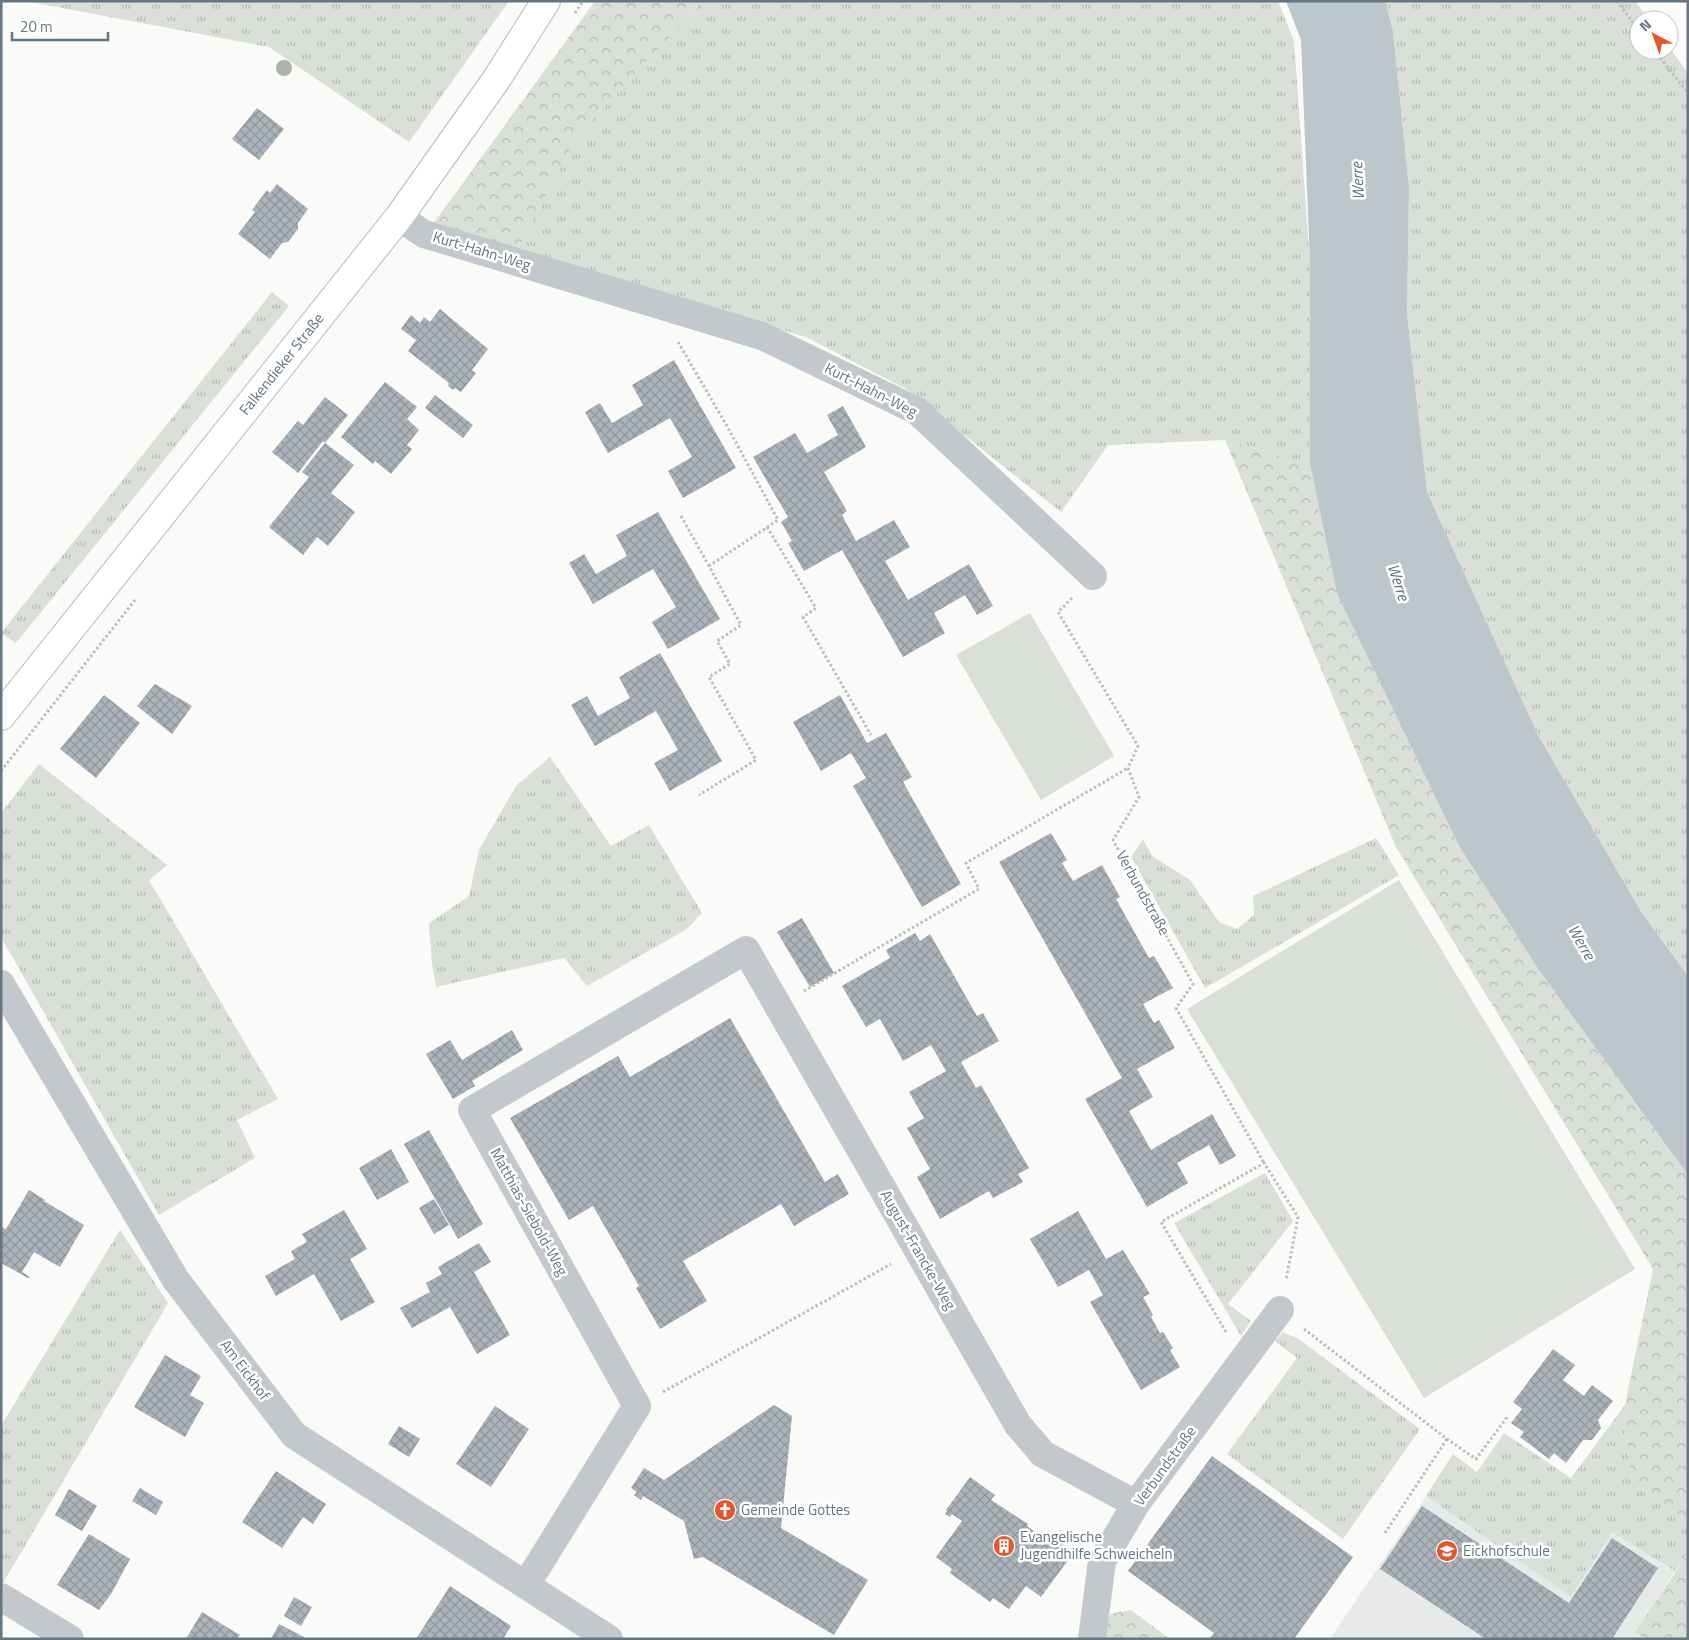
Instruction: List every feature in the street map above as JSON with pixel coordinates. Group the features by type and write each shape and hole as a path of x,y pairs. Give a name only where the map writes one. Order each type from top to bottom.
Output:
{"street":[{"name":"Falkendieker Straße","path":"1,716 399,217 496,80 546,1"},
{"name":"Kurt-Hahn-Weg","path":"399,217 424,234 762,336 917,410 1094,576"},
{"name":"August-Francke-Weg","path":"746,950 1018,1425 1043,1454 1136,1504"},
{"name":"Matthias-Siebold-Weg","path":"638,1406 472,1110 746,950"},
{"name":"Am Eickhof","path":"1,984 176,1280 294,1436 609,1639"},
{"name":"Verbundstraße","path":"1092,1639 1102,1561 1136,1504 1280,1310"},
{"path":"526,1585 638,1406"},
{"path":"1,1596 70,1639"}],"path":[{"path":"1617,1 1629,18"},
{"path":"1662,60 1688,93"},
{"path":"656,304 727,426 778,520 709,566"},
{"path":"681,516 741,625 717,641 730,664 709,677 756,760 699,795"},
{"path":"767,527 816,608 803,617 871,735"},
{"path":"778,1006 979,889 966,863 1128,768 1138,746 1058,612 1094,576"},
{"name":"Verbundstraße","path":"1128,768 1140,797 1113,840 1193,984 1176,1008 1264,1163 1298,1217 1280,1310"},
{"path":"1243,1360 1161,1222 1264,1163"},
{"path":"638,1406 917,1249"},
{"path":"1280,1310 1447,1439 1476,1459 1508,1416"},
{"path":"1386,1533 1447,1439"}],"shaded area":[{"name":"Eickhofschule","path":"1426,1496 1571,1597 1612,1531 1675,1571 1635,1632 1646,1639 1330,1639"}],"green space":[{"path":"25,1 509,1 409,142 269,47"},
{"path":"595,1 703,1 577,136 515,255 428,231"},
{"path":"703,1 1278,1 1294,41 1310,263 1310,464 1225,440 1108,445 1061,512 906,389 806,337 515,255 577,136"},
{"path":"1385,1 1635,1 1642,10 1629,10 1629,60 1678,60 1688,73 1688,976 1642,913 1538,735 1427,492 1407,314 1409,188 1393,31"},
{"path":"272,292 289,306 16,643 1,633"},
{"path":"1225,440 1310,464 1337,594 1459,846 1539,970 1688,1175 1688,1522 1632,1481 1625,1425 1625,1405 1653,1269 1396,847"},
{"path":"1030,613 1114,756 1041,800 956,655"},
{"path":"550,757 611,846 649,825 702,913 687,929 587,986 564,958 436,987 429,923 469,896 479,850 516,786"},
{"path":"39,764 167,865 149,880 278,1099 237,1120 255,1158 159,1215 1,937 1,813"},
{"path":"1376,838 1399,875 1205,988 1131,857 1143,839 1152,856 1190,880 1219,922 1237,929 1254,915 1253,896"},
{"path":"1399,880 1635,1269 1424,1398 1187,1009"},
{"path":"1265,1173 1293,1221 1228,1304 1251,1321 1241,1336 1174,1223"},
{"path":"120,1230 168,1303 3,1583 1,1582 1,1426"},
{"path":"1283,1332 1297,1338 1420,1429 1343,1539 1227,1454 1297,1358 1275,1341"},
{"path":"1625,1405 1625,1425 1632,1481 1688,1522 1688,1553 1675,1571 1612,1532 1571,1597 1426,1496 1453,1454 1477,1472 1504,1433 1571,1478"},
{"path":"1688,1553 1688,1639 1646,1639 1635,1632"},
{"path":"1131,1610 1170,1639 1105,1639 1110,1614"}],"water":[{"name":"Werre","path":"1286,1 1385,1 1393,31 1409,188 1407,314 1427,492 1538,735 1642,913 1688,976 1688,1175 1539,970 1459,846 1337,594 1310,464 1310,263 1301,40"}],"building":[{"path":"257,108 284,129 259,160 232,139"},
{"path":"277,184 308,209 298,223 298,229 288,242 282,243 270,259 238,234 255,212 252,210 267,190 270,193"},
{"path":"440,309 488,349 472,370 476,373 461,392 455,388 453,390 448,386 449,383 408,351 416,340 401,329 411,315 420,323 424,317 430,322"},
{"path":"674,360 736,468 683,498 668,471 692,457 670,418 608,453 585,412 600,403 612,423 643,405 632,385"},
{"path":"385,382 417,407 407,419 419,430 407,445 412,449 391,474 375,461 373,464 341,437"},
{"path":"435,395 473,425 463,438 425,408"},
{"path":"325,397 348,415 325,443 323,441 298,473 272,452 298,421 303,425"},
{"path":"843,406 866,447 824,472 847,511 842,515 856,541 894,520 910,547 885,561 908,600 969,564 993,606 977,615 965,595 934,613 945,633 903,657 842,550 804,571 788,543 792,541 781,522 788,517 753,457 795,433 807,453 838,435 827,415"},
{"path":"325,443 354,465 331,493 355,512 328,546 317,537 303,555 269,527 309,477 302,472"},
{"path":"658,512 720,619 668,649 652,622 676,607 653,569 593,604 569,563 584,554 596,574 627,556 616,535"},
{"path":"660,653 722,761 670,791 654,763 678,750 656,711 595,746 571,705 587,696 598,716 630,698 619,677"},
{"path":"155,684 192,706 172,734 137,706"},
{"path":"104,695 140,723 96,778 60,749"},
{"path":"840,695 867,743 886,733 912,777 903,782 961,884 922,907 853,786 866,778 851,753 821,771 793,722"},
{"path":"1051,833 1067,860 1062,863 1073,881 1102,865 1120,897 1116,899 1149,958 1154,956 1173,988 1143,1004 1154,1023 1159,1020 1175,1048 1137,1069 1153,1097 1129,1111 1151,1150 1212,1114 1236,1156 1220,1165 1209,1145 1177,1163 1188,1183 1147,1207 1085,1099 1122,1078 999,862"},
{"path":"802,918 834,973 810,987 777,932"},
{"path":"915,933 920,941 930,934 977,1016 983,1013 999,1041 961,1062 976,1088 981,1085 1029,1168 1018,1174 1023,1182 993,1198 989,1191 940,1219 917,1177 930,1169 907,1128 924,1118 909,1092 946,1071 931,1045 903,1061 880,1019 866,1027 842,986 890,958 886,950"},
{"path":"730,1018 825,1182 838,1174 849,1194 794,1226 781,1204 683,1261 707,1301 660,1329 636,1288 639,1286 593,1206 569,1220 510,1118 618,1056 630,1077"},
{"path":"512,1030 523,1050 472,1081 475,1086 453,1099 426,1054 450,1040 462,1060"},
{"path":"429,1130 483,1224 458,1239 404,1144"},
{"path":"391,1149 409,1182 377,1200 359,1168"},
{"path":"29,1190 84,1225 60,1267 34,1252 22,1272 30,1277 28,1278 1,1263 1,1227 6,1229"},
{"path":"434,1199 449,1225 434,1234 419,1208"},
{"path":"344,1210 367,1249 350,1259 375,1302 341,1321 314,1274 276,1296 265,1276 295,1259 291,1251 307,1242 302,1234"},
{"path":"1078,1211 1106,1259 1123,1250 1150,1294 1143,1297 1153,1315 1151,1317 1160,1333 1163,1332 1173,1348 1170,1350 1180,1367 1141,1390 1090,1302 1103,1295 1089,1270 1058,1287 1030,1239"},
{"path":"479,1243 491,1262 474,1272 510,1335 477,1354 450,1307 412,1328 400,1308 430,1292 426,1283 442,1274 438,1267"},
{"path":"1553,1349 1575,1365 1563,1380 1584,1396 1592,1385 1613,1401 1598,1420 1601,1428 1592,1440 1583,1440 1566,1463 1554,1453 1549,1459 1520,1437 1524,1432 1511,1423 1522,1409 1513,1402"},
{"path":"165,1355 201,1376 190,1395 204,1403 185,1437 134,1407"},
{"name":"Gemeinde Gottes","path":"774,1405 792,1416 781,1528 868,1580 834,1635 703,1557 694,1559 684,1521 643,1496 641,1500 634,1495 637,1492 631,1488 644,1468 664,1480"},
{"path":"495,1406 529,1429 491,1487 456,1464"},
{"path":"399,1426 420,1439 409,1457 388,1444"},
{"path":"1212,1456 1353,1557 1294,1639 1209,1639 1214,1633 1128,1571"},
{"path":"276,1471 326,1504 313,1524 303,1517 282,1548 242,1522"},
{"name":"Evangelische Jugendhilfe Schweicheln","path":"970,1477 995,1495 991,1500 1028,1524 1027,1526 1044,1539 1048,1534 1074,1552 1041,1597 1026,1586 1009,1609 993,1598 990,1602 950,1573 952,1569 936,1557 962,1521 952,1514 950,1517 945,1514"},
{"path":"140,1488 163,1502 156,1515 132,1501"},
{"path":"69,1489 97,1506 82,1531 55,1515"},
{"name":"Eickhofschule","path":"1422,1506 1569,1603 1612,1538 1658,1568 1612,1639 1486,1639 1380,1569"},
{"path":"89,1534 130,1559 111,1594 99,1610 57,1585"},
{"path":"450,1586 511,1626 503,1639 416,1639"},
{"path":"294,1597 312,1607 301,1626 284,1616"},
{"path":"202,1612 240,1635 237,1639 186,1639"},
{"path":"279,1624 304,1637 303,1639 271,1639"}],"place":[{"name":"Gemeinde Gottes","path":"725,1510"},
{"name":"Evangelische Jugendhilfe Schweicheln","path":"1004,1546"},
{"name":"Eickhofschule","path":"1447,1551"}]}
